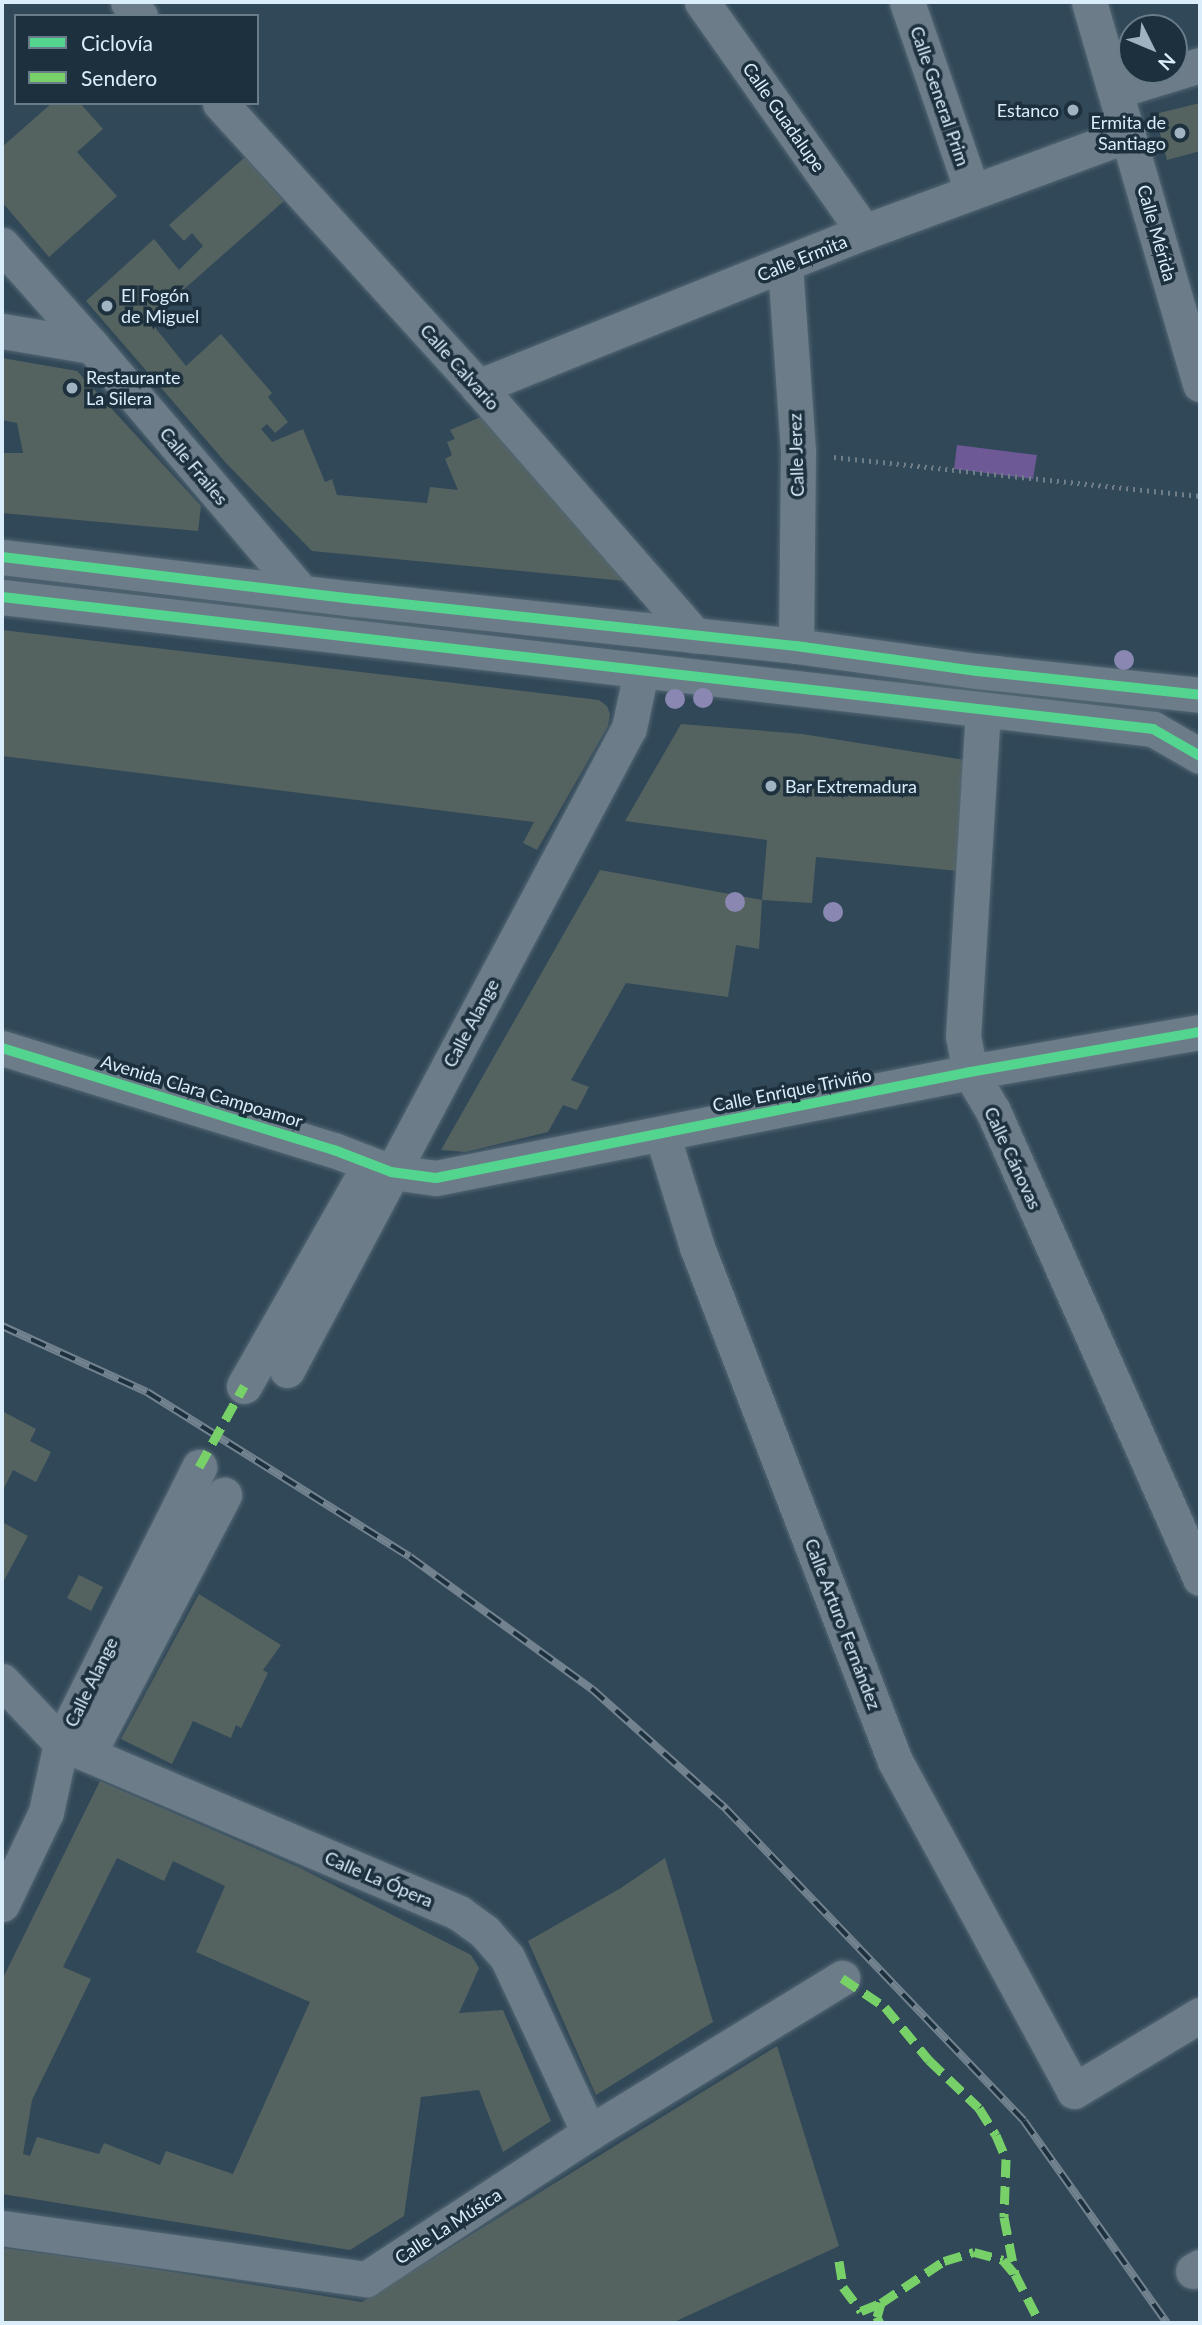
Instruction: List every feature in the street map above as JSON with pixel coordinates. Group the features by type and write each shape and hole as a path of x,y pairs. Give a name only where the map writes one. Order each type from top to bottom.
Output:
{"street":[{"name":"Calle Guadalupe","path":"702,2 864,232"},
{"name":"Calle General Prim","path":"907,2 972,191"},
{"name":"Calle Mérida","path":"1089,2 1128,135 1196,347 1200,384"},
{"path":"1115,91 1200,65"},
{"name":"Calle Calvario","path":"222,105 478,387 695,636"},
{"name":"Calle Ermita","path":"478,387 864,232 1128,135"},
{"name":"Calle Frailes","path":"2,245 92,346 302,593"},
{"name":"Calle Jerez","path":"785,265 798,453 796,646"},
{"path":"2,331 92,346"},
{"path":"2,557 302,593 796,646 976,671 1200,695"},
{"path":"2,597 1153,729 1200,756"},
{"name":"Calle Alange","path":"244,1386 380,1168 629,728 641,672"},
{"name":"Calle Cánovas","path":"983,710 963,1036 970,1072 993,1111 1200,1578"},
{"name":"Calle Enrique Triviño","path":"380,1168 436,1178 970,1072 1200,1032"},
{"name":"Avenida Clara Campoamor","path":"2,1048 380,1168"},
{"name":"Calle Arturo Fernández","path":"662,1134 697,1247 895,1761 1074,2091 1200,2015"},
{"name":"Calle Alange","path":"287,1370 380,1168"},
{"name":"Calle Alange","path":"2,1904 46,1812 199,1466"},
{"name":"Calle Alange","path":"74,1749 224,1495"},
{"path":"2,1681 74,1749"},
{"name":"Calle La Ópera","path":"74,1749 458,1913 485,1932 507,1957 589,2133"},
{"name":"Calle La Música","path":"2,2228 366,2279 589,2133 842,1978"}],"path":[{"path":"798,453 1200,496"}],"shaded area":[{"path":"957,445 1037,455 1033,479 954,469"}],"building":[{"name":"Ermita de Santiago","path":"1200,103 1200,151 1167,160 1155,114"},
{"path":"50,105 82,105 103,129 77,152 117,196 49,257 2,202 2,147"},
{"path":"245,157 284,201 149,320 186,366 221,334 272,393 268,397 288,422 275,433 267,424 261,429 272,442 303,429 325,482 332,479 337,495 427,503 430,487 458,490 445,459 452,455 447,442 455,439 450,430 481,417 625,581 312,551 226,463 86,301 154,239 179,270 203,246 192,233 184,241 169,225"},
{"path":"2,358 77,371 201,506 198,531 2,513 2,453 23,453 17,423 2,420"},
{"path":"2,630 599,700 607,706 610,714 608,726 537,850 523,843 534,822 2,756"},
{"path":"681,724 802,734 965,760 958,871 816,857 812,903 762,900 767,840 625,821"},
{"path":"600,870 762,900 759,949 736,945 728,997 626,983 571,1080 589,1087 577,1110 563,1105 548,1132 465,1152 441,1150"},
{"path":"2,1411 36,1429 30,1441 51,1452 36,1482 13,1470 2,1492"},
{"path":"2,1522 28,1536 2,1584"},
{"path":"79,1575 103,1587 91,1611 67,1598"},
{"path":"199,1594 281,1645 263,1670 268,1673 241,1728 236,1725 231,1738 193,1721 172,1764 121,1739"},
{"path":"100,1781 298,1867 471,1955 479,1968 459,2013 503,2010 551,2121 503,2152 479,2090 421,2097 404,2216 350,2250 2,2194 2,1980","holes":["117,1858 164,1881 173,1861 225,1886 196,1952 310,2002 233,2174 166,2151 160,2165 104,2143 99,2154 37,2137 30,2156 23,2154 32,2100 91,1979 63,1967"]},
{"path":"665,1858 713,2022 596,2095 528,1941 621,1888"},
{"path":"777,2046 839,2246 672,2323 2,2323 2,2248 362,2302"}],"railway":[{"path":"2,1326 147,1392 410,1557 592,1689 726,1809 1024,2121 1167,2323"}],"marked path":[{"path":"199,1467 244,1386"},
{"path":"842,1978 885,2007 929,2060 979,2108 996,2135 1006,2159 1004,2217 1015,2274 1040,2323"},
{"path":"839,2261 843,2287 861,2311 881,2303 944,2261 974,2252 1003,2260 1013,2272"},
{"path":"880,2323 877,2317 881,2303"}],"cycle path":[{"path":"2,557 356,599 796,646 977,671 1200,695"},
{"path":"2,597 1153,729 1200,756"},
{"path":"2,1048 334,1150 391,1172 436,1178 970,1072 1200,1032"}],"place":[{"name":"Estanco","path":"1073,110"},
{"name":"Ermita de Santiago","path":"1180,133"},
{"name":"El Fogón de Miguel","path":"107,306"},
{"name":"Restaurante La Silera","path":"72,388"},
{"name":"Bar Extremadura","path":"771,786"}]}
